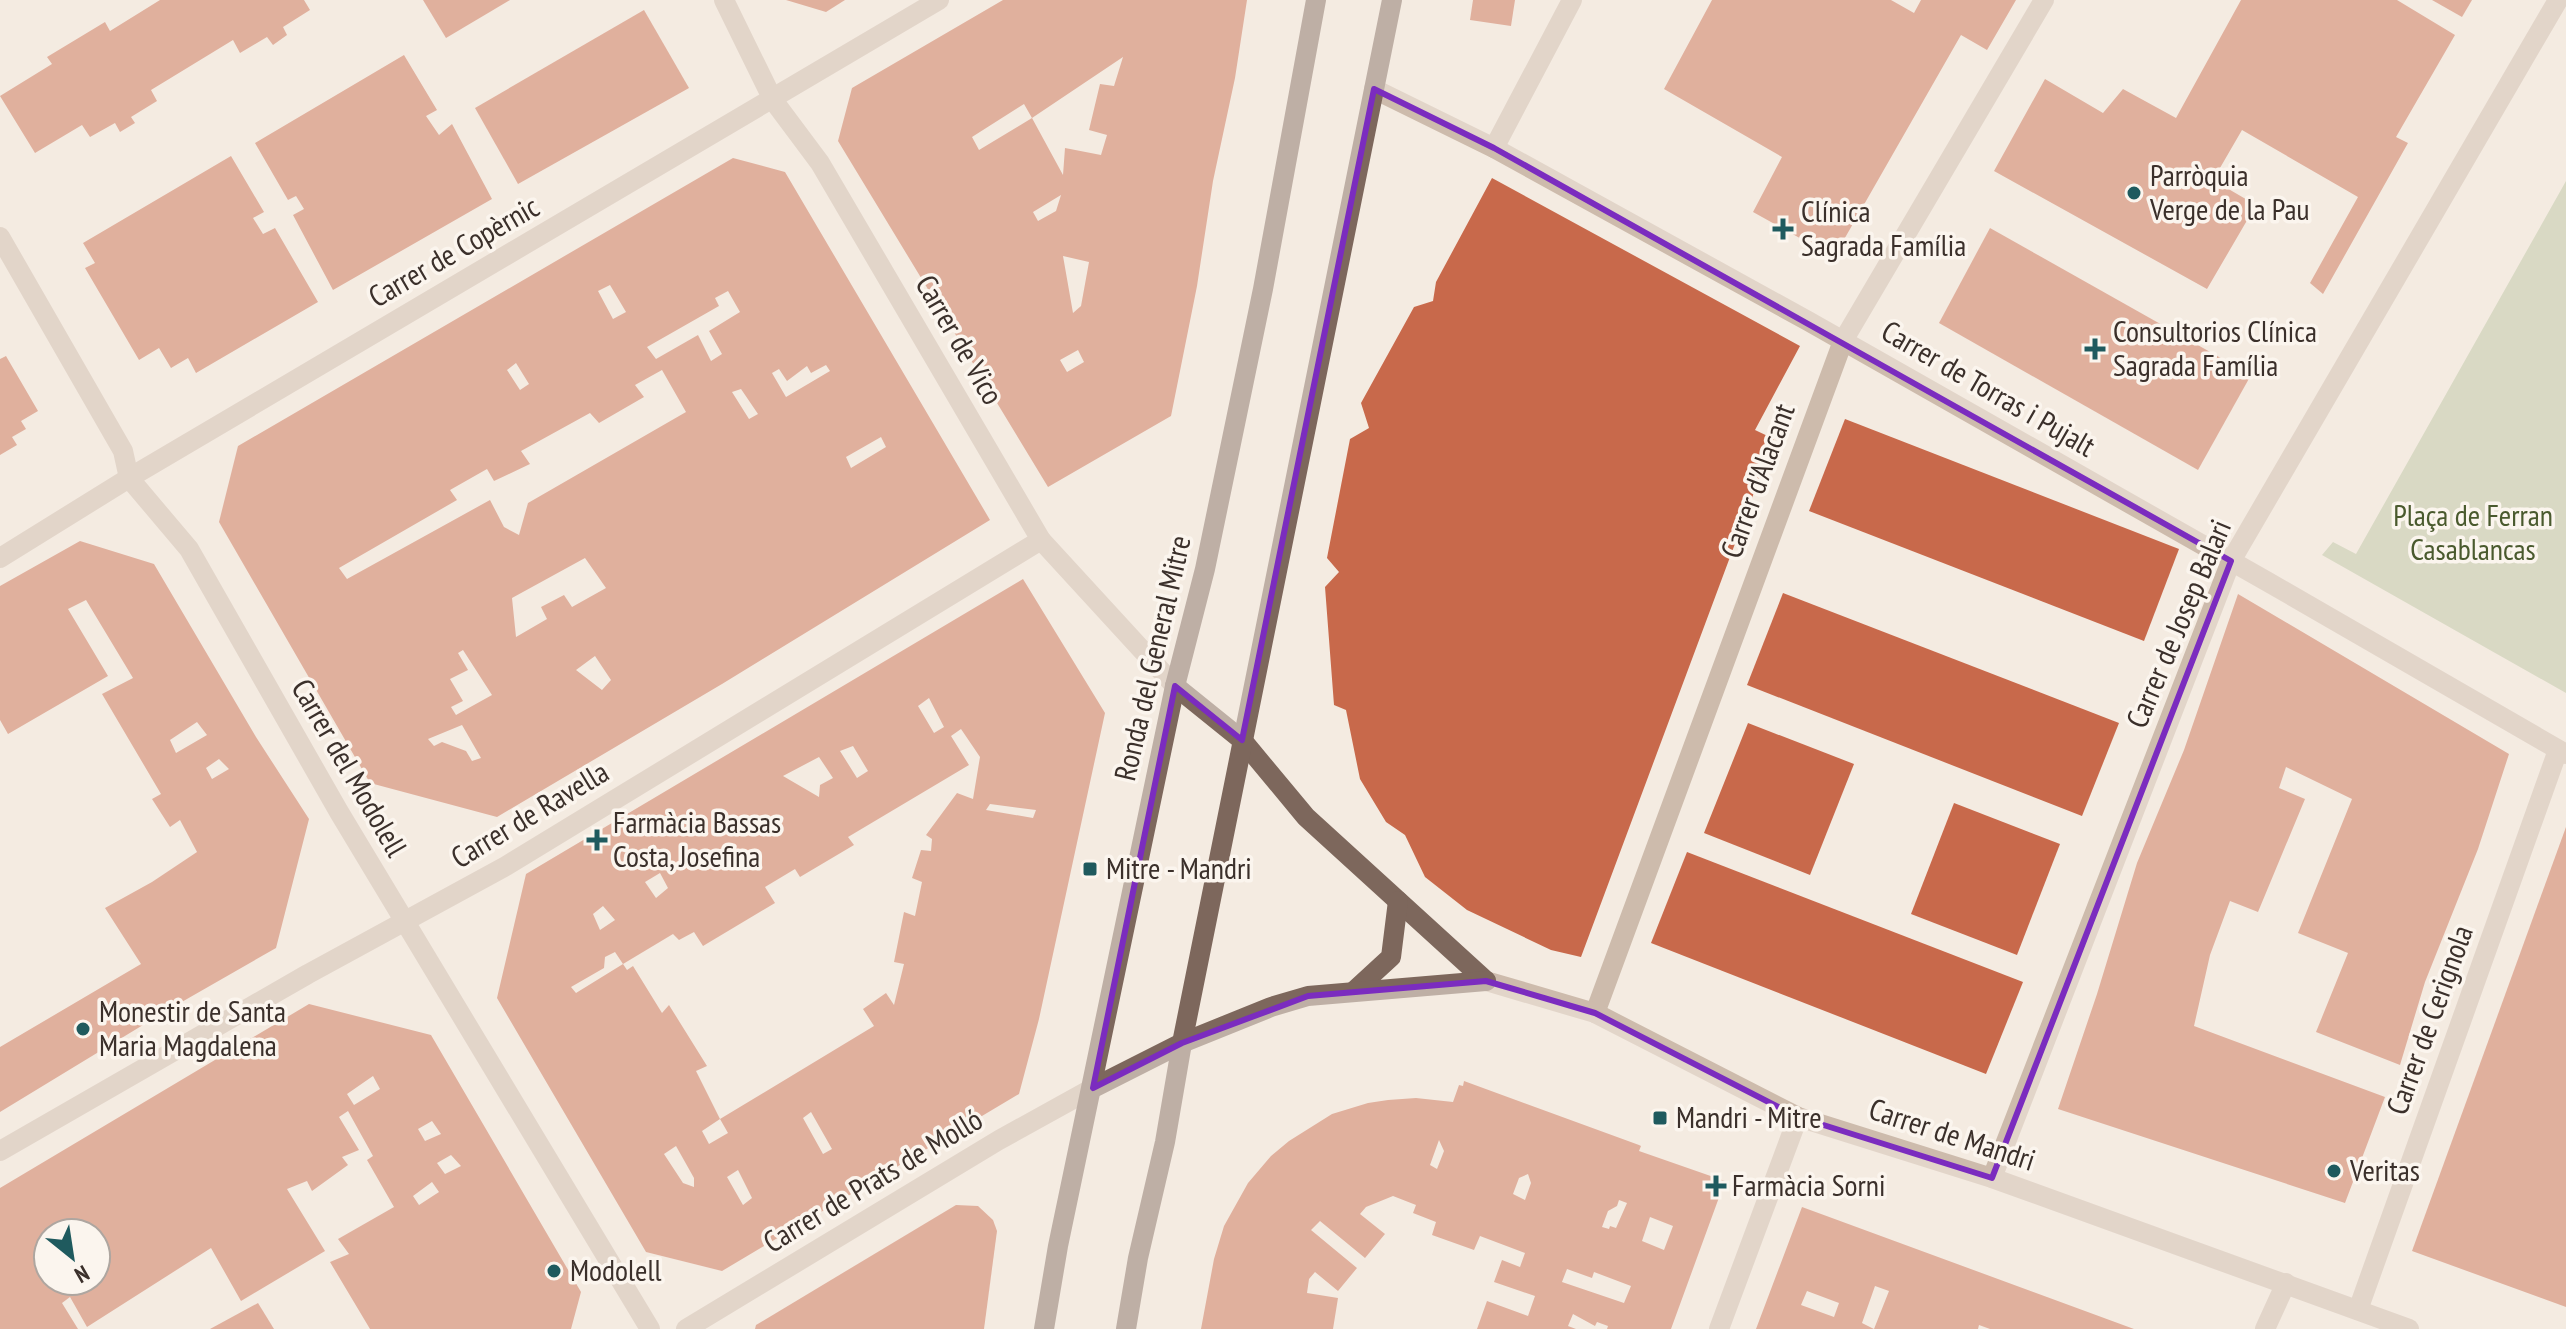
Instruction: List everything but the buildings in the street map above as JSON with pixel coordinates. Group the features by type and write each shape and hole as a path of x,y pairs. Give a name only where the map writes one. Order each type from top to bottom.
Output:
{"main road":[{"name":"Ronda del General Mitre","path":"1044,1329 1058,1246 1175,686 1205,569 1263,289 1316,0"},
{"path":"1126,1329 1392,0"},
{"path":"1175,686 1242,740 1306,817 1486,981"},
{"path":"1354,991 1391,957 1398,901"},
{"path":"1093,1088 1182,1043 1271,1007 1308,996 1486,981"}],"street":[{"name":"Carrer de Vico","path":"724,0 773,100 820,163 1041,540 1175,686"},
{"name":"Carrer de Copèrnic","path":"0,558 129,478 939,0"},
{"path":"1494,148 1572,0"},
{"name":"Carrer d'Alacant","path":"1595,1013 1843,341 2044,0"},
{"name":"Carrer de Josep Balari","path":"1992,1178 2231,561 2558,0"},
{"name":"Carrer de Torras i Pujalt","path":"1374,89 1494,148 1843,341 2562,752"},
{"name":"Carrer del Modolell","path":"0,237 123,451 129,478 189,549 339,812 650,1329"},
{"name":"Carrer de Ravella","path":"0,1151 308,974 506,866 1041,540"},
{"name":"Carrer de Cerignola","path":"2358,1310 2562,752"},
{"name":"Carrer de Mandri","path":"1486,981 1595,1013 1798,1117 1992,1178 2409,1329"},
{"name":"Carrer de Prats de Molló","path":"686,1329 999,1140 1093,1088"},
{"path":"1719,1329 1798,1117"},
{"path":"2265,1329 2286,1283"}],"highlighted area":[{"path":"1374,89 1494,148 2231,561 1992,1178 1798,1117 1595,1013 1486,981 1308,996 1182,1043 1093,1088 1175,686 1242,740"}],"green space":[{"name":"Plaça de Ferran Casablancas","path":"2566,181 2566,693 2322,555 2333,542 2356,554"}],"place":[{"name":"Parròquia Verge de la Pau","path":"2134,193"},
{"name":"Clínica Sagrada Família","path":"1783,229"},
{"name":"Consultorios Clínica Sagrada Família","path":"2095,349"},
{"name":"Farmàcia Bassas Costa, Josefina","path":"597,840"},
{"name":"Mitre - Mandri","path":"1090,869"},
{"name":"Monestir de Santa Maria Magdalena","path":"83,1029"},
{"name":"Mandri - Mitre","path":"1660,1118"},
{"name":"Veritas","path":"2334,1171"},
{"name":"Farmàcia Sorni","path":"1716,1186"},
{"name":"Modolell","path":"554,1271"}]}
